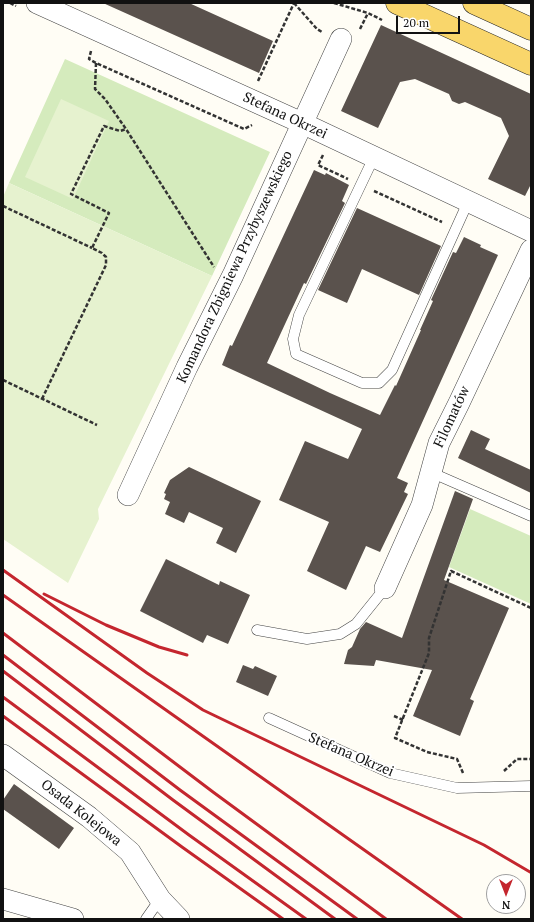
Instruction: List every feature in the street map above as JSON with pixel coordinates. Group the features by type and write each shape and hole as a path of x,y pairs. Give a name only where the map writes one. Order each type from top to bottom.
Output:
{"main road":[{"path":"397,3 531,64"},
{"path":"474,3 531,29"}],"street":[{"name":"Stefana Okrzei","path":"37,3 374,157 531,231"},
{"name":"Komandora Zbigniewa Przybyszewskiego","path":"128,495 187,367 233,275 341,39"},
{"name":"Filomatów","path":"385,588 422,505 438,443 459,403 531,250"},
{"name":"Osada Kolejowa","path":"3,755 89,817 130,852 160,899 179,919"},
{"path":"3,899 73,919"}],"lane":[{"path":"374,157 299,315 293,339 296,354 362,383 379,383 392,370 468,202"},
{"path":"430,472 531,516"},
{"path":"257,630 307,639 340,634 356,624 385,588"},
{"name":"Stefana Okrzei","path":"269,718 390,774 457,788 531,786"},
{"path":"146,919 160,899"}],"path":[{"path":"254,87 294,3 316,29 341,39"},
{"path":"334,3 368,13 386,21"},
{"path":"361,26 368,13"},
{"path":"233,275 212,266 126,129 105,99 95,89 96,63 244,129 254,123"},
{"path":"92,248 109,213 71,194 104,126 120,131 126,129"},
{"path":"324,153 318,165 456,229"},
{"path":"3,206 92,248 102,253 106,257 106,265 42,399"},
{"path":"3,380 97,425"},
{"path":"464,774 457,759 427,752 395,738 429,653 429,638 451,572 531,608"},
{"path":"394,716 403,720"},
{"path":"499,775 517,759 531,759"}],"green space":[{"path":"65,59 270,152 212,276 9,183"},
{"path":"61,99 109,121 73,199 25,177"},
{"path":"9,183 212,276 98,509 99,519 68,583 3,539 3,197"},
{"path":"470,509 531,536 531,604 449,567"}],"building":[{"path":"103,3 189,3 273,41 259,73"},
{"path":"381,25 531,94 531,184 525,196 488,179 509,136 501,118 465,102 459,104 452,101 449,94 415,79 400,82 378,128 341,111"},
{"path":"314,170 325,175 326,173 349,185 342,201 345,203 306,284 304,283 267,363 330,393 380,415 395,385 396,386 433,301 431,300 453,252 456,253 464,237 481,245 480,247 498,255 397,478 408,483 404,492 408,494 380,552 366,546 346,590 307,571 329,522 279,500 305,441 348,459 362,429 222,365 230,345 232,346"},
{"path":"357,208 441,246 419,295 362,269 347,303 318,290"},
{"path":"471,430 490,439 485,449 531,470 531,493 458,458"},
{"path":"189,467 261,501 236,553 216,543 223,528 189,512 184,523 165,514 170,502 164,499 166,494 164,493 170,480"},
{"path":"455,491 473,499 444,580 509,608 470,699 474,701 460,736 413,716 432,670 376,660 374,666 344,664 348,650 352,647 360,629 366,622 402,638"},
{"path":"166,559 219,585 220,581 250,595 228,644 207,635 203,643 140,611"},
{"path":"243,665 253,669 255,666 277,676 268,696 236,682"},
{"path":"14,784 74,828 59,849 3,809 3,800"}],"railway":[{"path":"3,570 147,673 203,710 484,845 530,872"},
{"path":"44,594 106,625 159,647 187,655"},
{"path":"3,595 462,919"},
{"path":"3,633 213,792 386,919"},
{"path":"3,655 180,790 357,919"},
{"path":"3,671 173,800 335,919"},
{"path":"3,697 189,835 306,919"},
{"path":"3,716 283,919"}]}
